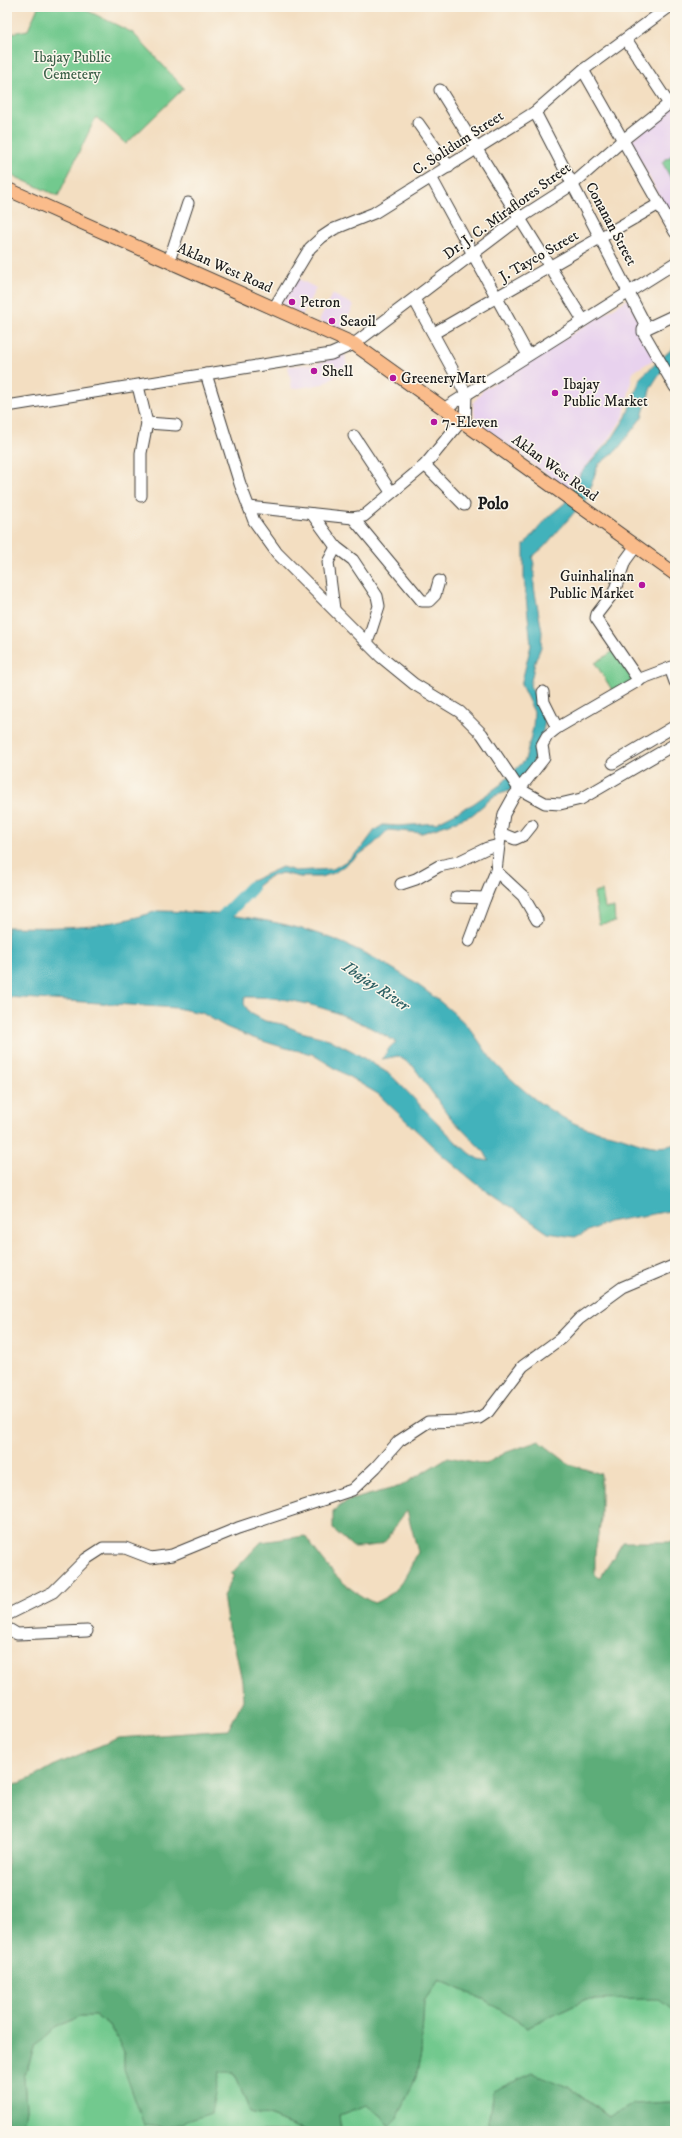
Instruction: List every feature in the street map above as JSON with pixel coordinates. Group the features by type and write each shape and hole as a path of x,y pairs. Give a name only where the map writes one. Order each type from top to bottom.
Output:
{"main road":[{"name":"Aklan West Road","path":"7,189 354,344 464,421 675,574"}],"street":[{"name":"C. Solidum Street","path":"274,308 310,248 322,237 334,229 374,213 535,112 583,70 669,7"},
{"path":"626,39 672,101"},
{"path":"583,70 675,232"},
{"path":"440,90 583,320"},
{"name":"Dr. J. C. Miraflores Street","path":"7,406 331,354 354,344 520,218 573,184 623,140 672,101"},
{"name":"Conanan Street","path":"535,112 630,291 647,328 642,332 675,387"},
{"path":"418,123 449,167"},
{"path":"432,178 528,355"},
{"path":"169,261 188,203"},
{"name":"J. Tayco Street","path":"434,333 659,204"},
{"path":"445,408 675,262"},
{"path":"249,507 353,518 364,516 425,465 464,421 466,394 434,333 414,299"},
{"path":"647,328 675,315"},
{"path":"206,374 254,521 278,553 380,657 414,684 460,712 482,734 519,789 545,803 560,804 581,799 675,744"},
{"path":"138,386 147,423 140,453 140,496"},
{"path":"147,423 176,425"},
{"path":"354,436 391,492"},
{"path":"425,465 464,505"},
{"path":"312,514 336,548 353,560 377,596 378,606 367,643"},
{"path":"353,518 422,601 430,601 435,595 439,581"},
{"path":"636,546 625,561 614,592 597,614 596,618 639,681"},
{"path":"334,609 328,562 336,548"},
{"path":"469,941 496,871 500,845 500,833 504,814 519,789 544,758 542,742 557,728 639,681 672,667 675,682"},
{"path":"544,692 544,702 557,728"},
{"path":"613,763 675,726"},
{"path":"500,833 515,839 524,835 532,825"},
{"path":"401,884 416,879 439,866 458,862 487,848 500,845"},
{"path":"496,871 523,896 537,920"},
{"path":"456,897 485,898"},
{"path":"7,1615 53,1592 86,1559 103,1548 125,1548 150,1558 172,1555 238,1528 352,1490 376,1467 398,1441 428,1422 462,1421 479,1418 488,1412 523,1366 560,1339 579,1319 623,1287 675,1265"},
{"path":"7,1628 17,1634 87,1631"}],"shaded area":[{"path":"675,106 675,225 630,141"},
{"path":"295,277 316,288 302,315 281,304"},
{"path":"332,294 354,305 341,332 319,321"},
{"name":"Ibajay Public Market","path":"628,299 656,358 633,372 624,416 612,435 583,470 569,490 480,425 475,419 473,403 483,390"},
{"path":"345,353 347,367 323,384 292,389 288,366 316,364"}],"green space":[{"name":"Ibajay Public Cemetery","path":"38,7 80,7 133,33 184,88 126,144 96,117 58,196 7,173 7,34 28,30"},
{"path":"675,153 675,186 662,162"},
{"path":"615,650 636,680 614,693 595,663"},
{"path":"602,891 605,908 614,908 615,922 599,924 594,893"},
{"path":"539,1441 569,1464 601,1474 601,1520 595,1552 595,1575 600,1578 623,1542 675,1542 675,2012 658,1999 584,2000 527,2027 485,2000 439,1980 424,2001 421,2053 416,2077 398,2117 389,2126 382,2117 366,2106 339,2116 341,2131 305,2131 271,2117 250,2112 234,2072 219,2072 211,2113 167,2128 144,2125 124,2069 124,2052 110,2025 95,2016 79,2016 55,2028 35,2046 24,2077 26,2109 23,2131 7,2131 7,1788 118,1738 228,1730 243,1700 242,1681 235,1648 228,1628 223,1596 234,1575 231,1574 261,1542 305,1536 328,1566 343,1582 352,1590 374,1603 383,1599 396,1588 406,1576 418,1552 407,1511 399,1520 388,1539 377,1545 353,1547 333,1529 333,1511 347,1501 401,1486 448,1457 485,1464 507,1452"},
{"path":"439,1980 485,2000 527,2027 584,2000 658,1998 675,2012 675,2104 670,2102 634,2104 610,2117 568,2087 493,2091 487,2131 341,2131 339,2116 366,2106 382,2117 389,2126 398,2117 416,2077 421,2053 424,2001"},
{"path":"79,2016 95,2016 110,2025 124,2052 124,2069 234,2072 250,2112 271,2117 305,2131 23,2131 26,2109 24,2077 35,2046 55,2028"},
{"path":"533,2073 568,2087 609,2117 634,2104 670,2102 675,2104 675,2131 487,2131 493,2091"}],"water":[{"path":"675,346 675,360 658,376 651,387 642,417 618,449 598,465 587,498 544,547 532,557 534,564 534,587 542,632 541,647 535,662 530,686 542,707 545,721 543,731 537,744 533,764 509,791 494,796 472,815 422,833 388,830 374,844 334,873 321,877 300,877 282,873 269,877 237,901 249,882 282,867 295,871 333,869 348,860 361,849 375,830 383,825 398,826 436,823 473,804 500,785 525,760 533,728 534,712 521,685 531,645 524,578 524,545 549,516 565,503 581,473 613,437 626,417 641,377"},
{"name":"Ibajay River","path":"157,911 208,913 260,920 310,931 335,940 382,962 417,984 439,1000 462,1020 492,1060 506,1074 528,1094 554,1112 580,1126 647,1145 661,1147 675,1144 675,1210 608,1222 575,1237 548,1233 477,1184 442,1155 378,1094 312,1054 253,1038 226,1027 202,1013 176,1008 7,997 7,927 83,926 139,917","holes":["245,997 265,997 305,1003 343,1015 396,1042 390,1047 382,1059 398,1056 413,1066 449,1116 485,1153 489,1161 478,1159 459,1145 391,1075 354,1052 329,1039 301,1032 282,1024 265,1021 250,1013 244,1004"]}],"waterway":[{"path":"225,915 251,888"}],"place":[{"name":"Petron","path":"292,302"},
{"name":"Seaoil","path":"332,321"},
{"name":"Shell","path":"314,371"},
{"name":"GreeneryMart","path":"393,378"},
{"name":"Ibajay Public Market","path":"555,393"},
{"name":"7-Eleven","path":"434,422"},
{"name":"Guinhalinan Public Market","path":"642,585"}],"district":[{"name":"Polo","path":"493,504"}]}
